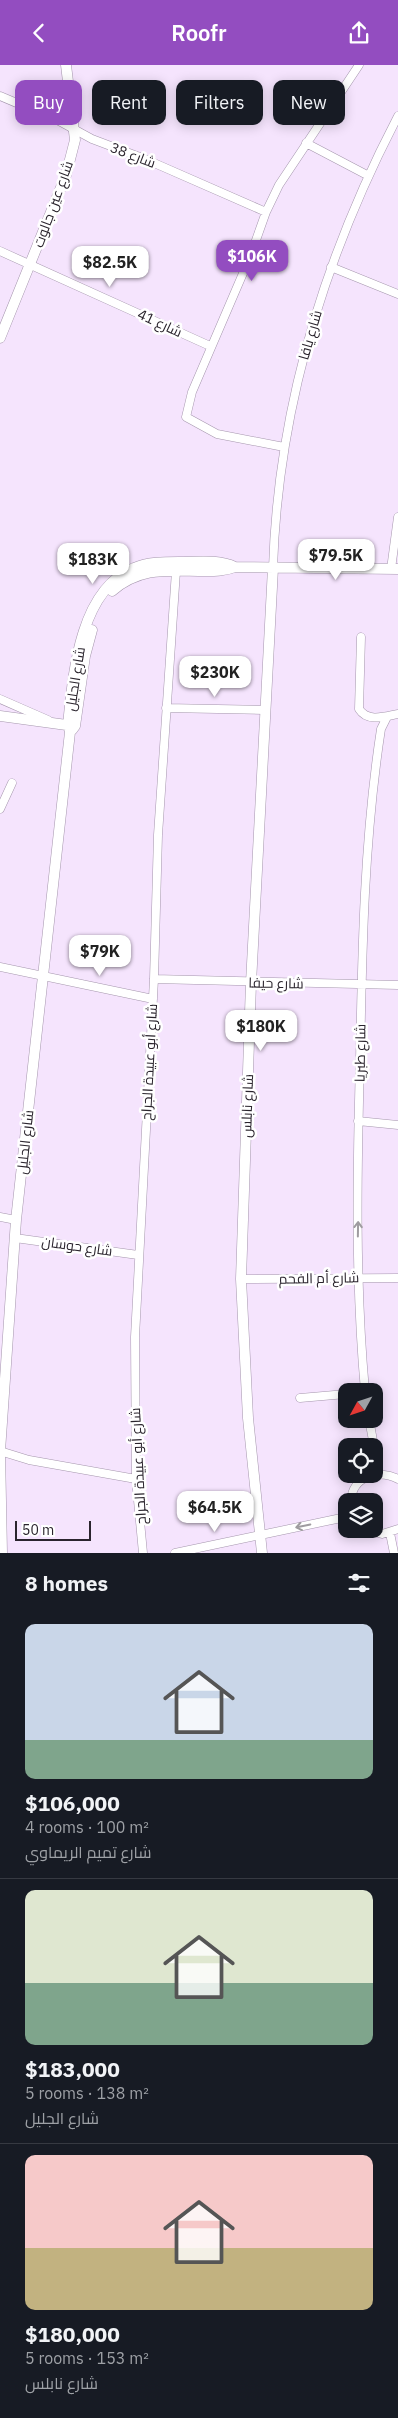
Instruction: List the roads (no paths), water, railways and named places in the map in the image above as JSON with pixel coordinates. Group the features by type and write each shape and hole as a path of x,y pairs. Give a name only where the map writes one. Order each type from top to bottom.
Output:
{"street":[{"name":"شارع عين جالوت","path":"0,338 66,175 75,140 66,65"},
{"path":"284,447 217,434 186,417 192,392 210,346 246,266 266,211 279,185 358,65"},
{"name":"شارع 38","path":"0,96 266,211"},
{"name":"شارع يافا","path":"274,568 276,515 284,447 301,367 331,267 367,175 398,116"},
{"path":"306,143 367,175"},
{"name":"شارع 41","path":"0,251 210,346"},
{"path":"331,267 398,294"},
{"path":"394,569 398,517"},
{"name":"شارع الجليل","path":"2,1553 0,1451 4,1346 16,1220 71,728 74,672 84,631 102,593 134,568 154,563 210,562 223,563 235,567 394,569"},
{"name":"شارع الجليل","path":"71,728 90,635 97,614 108,595 128,579 143,573 221,571 235,567"},
{"name":"شارع نابلس","path":"262,1553 248,1417 241,1279 251,983 264,711 274,568"},
{"name":"شارع أبو عبيدة الجراح","path":"143,1553 136,1479 134,1386 138,1255 154,979 158,835 176,571"},
{"path":"361,637 360,709 363,714 371,717 387,717 398,714"},
{"path":"0,699 57,724 71,728"},
{"path":"166,708 264,711"},
{"path":"0,716 57,724"},
{"name":"شارع طبريا","path":"365,1383 358,1278 358,1121 361,984 370,812 381,729 387,717"},
{"path":"0,809 12,783"},
{"path":"0,967 44,978 153,999"},
{"name":"شارع حيفا","path":"154,979 251,983 398,985"},
{"path":"358,1121 398,1125"},
{"path":"0,1217 16,1220"},
{"name":"شارع حوسان","path":"15,1238 138,1255"},
{"name":"شارع أم الفحم","path":"241,1279 398,1278"},
{"path":"300,1398 338,1396"},
{"path":"0,1451 29,1460 136,1479"},
{"path":"383,1474 398,1479"},
{"path":"175,1553 338,1519"},
{"path":"383,1533 390,1533 398,1529"},
{"path":"390,1533 394,1553"}]}
